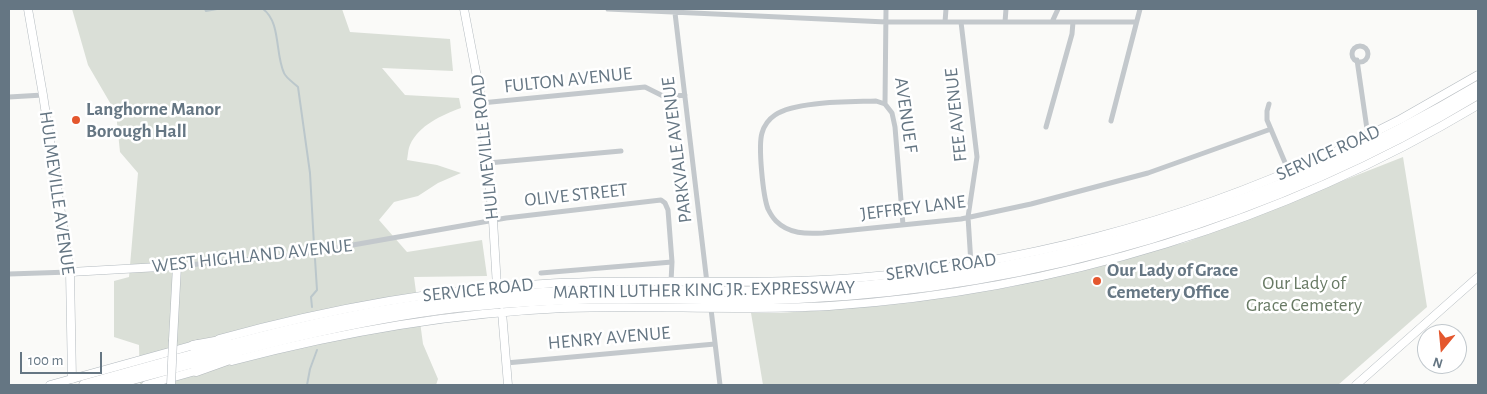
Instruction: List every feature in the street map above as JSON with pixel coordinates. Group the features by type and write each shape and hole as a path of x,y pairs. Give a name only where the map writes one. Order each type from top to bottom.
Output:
{"highway":[{"name":"MARTIN LUTHER KING JR. EXPRESSWAY","path":"84,385 235,343 308,325 367,313 427,304 512,295 613,291 798,291 878,285 948,276 1037,260 1124,238 1203,214 1398,131 1478,86"},
{"name":"MARTIN LUTHER KING JR. EXPRESSWAY","path":"111,385 252,346 339,326 488,304 588,298 746,300 829,296 919,288 1023,270 1098,253 1155,237 1269,197 1381,148 1478,94"},
{"path":"1292,176 1346,146"},
{"path":"193,346 308,325"},
{"path":"196,371 242,355 287,343 298,336"}],"street":[{"name":"HULMEVILLE AVENUE","path":"28,9 70,272 72,379"},
{"name":"HULMEVILLE ROAD","path":"464,9 481,103 488,162 497,287"},
{"path":"608,9 675,13 717,11 886,22 1136,22"},
{"name":"AVENUE F","path":"886,9 885,104 892,113 896,127 903,225"},
{"path":"945,22 946,9"},
{"path":"1005,22 1006,9"},
{"path":"1052,22 1058,9"},
{"path":"1111,121 1140,9"},
{"name":"PARKVALE AVENUE","path":"675,13 707,283"},
{"name":"FEE AVENUE","path":"961,22 977,157 968,217 971,264"},
{"path":"1046,127 1072,34 1073,22"},
{"path":"1357,60 1368,136"},
{"name":"SERVICE ROAD","path":"1346,146 1478,76"},
{"name":"FULTON AVENUE","path":"481,103 644,88 665,97 685,95"},
{"path":"9,97 43,95"},
{"name":"JEFFREY LANE","path":"885,104 876,101 799,106 784,110 773,116 765,127 761,138 761,152 766,200 770,214 776,221 790,230 799,233 823,233 968,217 1030,204 1117,182 1271,129"},
{"path":"1269,104 1266,114 1292,176"},
{"name":"SERVICE ROAD","path":"146,385 283,348 341,335 430,320 502,312 588,308 711,309 822,306 920,297 1010,282 1105,261 1194,234 1301,194 1385,156 1478,105"},
{"path":"488,162 621,151"},
{"name":"SERVICE ROAD","path":"50,385 277,323 336,310 426,295 497,287 587,282 768,283 835,280 917,272 971,264 1122,230 1292,176"},
{"name":"OLIVE STREET","path":"493,220 661,200 665,203 668,210 672,262"},
{"name":"WEST HIGHLAND AVENUE","path":"9,274 177,266 296,255 493,220"},
{"path":"542,273 672,262 671,282"},
{"path":"171,385 177,266"},
{"path":"1356,385 1478,276"},
{"path":"711,309 720,385"},
{"path":"502,312 508,385"},
{"name":"HENRY AVENUE","path":"506,363 715,344"}],"green space":[{"path":"72,9 342,9 350,32 450,39 453,71 382,68 405,95 459,98 461,108 425,126 410,145 407,160 437,165 461,173 438,183 418,196 394,202 379,220 407,252 482,240 487,276 414,277 423,344 438,379 436,385 140,385 139,345 114,337 114,281 129,277 138,173 120,152 116,113 88,65"},
{"name":"Our Lady of Grace Cemetery","path":"1403,157 1427,307 1338,385 763,385 751,313 780,313 887,305 1011,287 1187,242"}],"waterway":[{"path":"205,9 206,11 217,9"},
{"path":"263,9 273,22 284,73 298,87 310,173 314,245"},
{"path":"312,307 311,297 317,290 315,259"},
{"path":"307,385 310,369 317,350"}],"place":[{"name":"Langhorne Manor Borough Hall","path":"76,120"},
{"name":"Our Lady of Grace Cemetery Office","path":"1097,281"}]}
